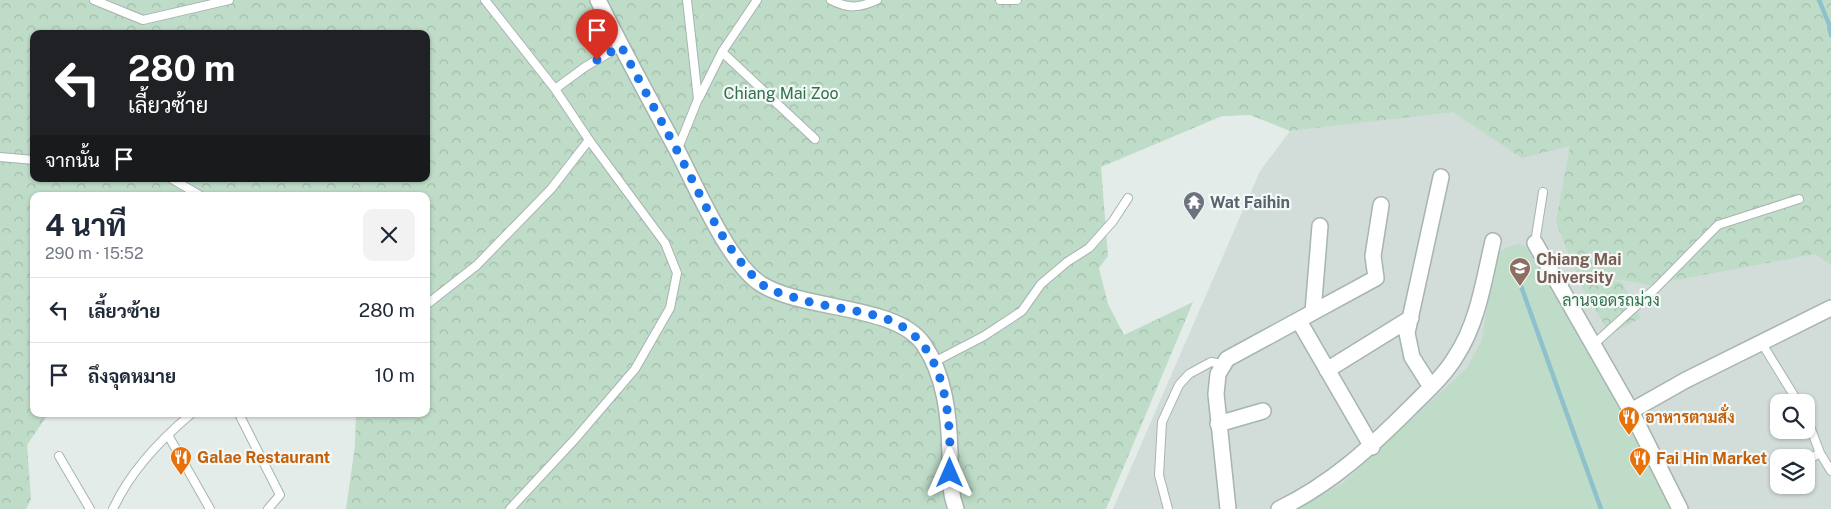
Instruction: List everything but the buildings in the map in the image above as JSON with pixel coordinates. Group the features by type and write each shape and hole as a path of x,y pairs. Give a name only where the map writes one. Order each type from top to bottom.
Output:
{"street":[{"path":"598,0 722,237 760,283 784,294 826,306 893,321 910,330 923,343 934,362 945,398 949,432 950,494 956,509"},
{"path":"1430,387 1408,345 1407,333 1441,177"},
{"path":"1228,509 1216,394 1222,364 1227,359 1376,278 1373,256 1381,205"},
{"path":"1313,312 1320,226"},
{"path":"1279,509 1318,489 1372,447 1456,357 1473,321 1494,241"},
{"path":"1535,243 1631,411 1680,509"},
{"path":"1631,411 1670,388 1831,308"},
{"path":"1327,370 1411,318"},
{"path":"1299,321 1372,447"},
{"path":"1218,424 1263,411"}],"lane":[{"path":"94,0 143,20 229,0"},
{"path":"485,0 555,89 588,140 665,243 677,273 670,308 635,369 576,438 510,509"},
{"path":"687,0 698,99"},
{"path":"677,151 698,99 722,52 756,0"},
{"path":"831,0 844,7 863,6 877,0"},
{"path":"1000,0 1017,0"},
{"path":"555,89 585,67 621,46"},
{"path":"722,52 815,139"},
{"path":"430,302 484,258 551,189 588,140"},
{"path":"0,157 30,160"},
{"path":"177,182 195,192"},
{"path":"1535,243 1543,192"},
{"path":"934,362 984,336 1022,312 1041,284 1067,262 1089,248 1113,221 1128,198"},
{"path":"1593,345 1657,287 1718,225 1799,199"},
{"path":"1761,342 1793,394"},
{"path":"1168,509 1160,475 1162,422 1179,385 1189,374 1211,362 1222,364"},
{"path":"113,509 132,476 168,435 188,417"},
{"path":"240,417 280,496 268,509"},
{"path":"168,435 210,509"},
{"path":"1815,439 1820,453 1831,471"},
{"path":"1815,456 1820,453"},
{"path":"59,456 90,509"}],"shaded area":[{"name":"Chiang Mai University","path":"1768,0 1831,0 1831,509 1113,509 1260,171 1290,131 1438,113"}],"green space":[{"name":"Chiang Mai Zoo","path":"0,0 1831,0 1831,265 1815,254 1650,285 1576,272 1556,222 1570,146 1522,158 1453,112 1290,131 1250,115 1222,116 1101,167 1108,256 1099,268 1108,304 1124,335 1193,302 1106,509 346,509 355,446 356,417 430,417 430,192 30,192 30,417 46,417 27,445 31,499 26,509 0,509"},
{"path":"1519,244 1528,248 1539,261 1636,430 1672,509 1295,509 1343,483 1467,368 1482,340 1493,266 1497,254 1508,247"},
{"name":"ลานจอดรถม่วง","path":"1575,275 1622,282 1641,318 1610,334"}],"waterway":[{"path":"1819,0 1829,24 1831,35"},
{"path":"1521,286 1601,509"}],"place":[{"name":"Wat Faihin","path":"1194,221"},
{"name":"Chiang Mai University","path":"1520,287"},
{"name":"อาหารตามสั่ง","path":"1629,436"},
{"name":"Galae Restaurant","path":"181,476"},
{"name":"Fai Hin Market","path":"1640,477"}],"route":[{"path":"597,60 621,46 722,237 744,266 760,283 784,294 826,306 893,321 910,330 923,343 934,362 945,398 950,473"}]}
